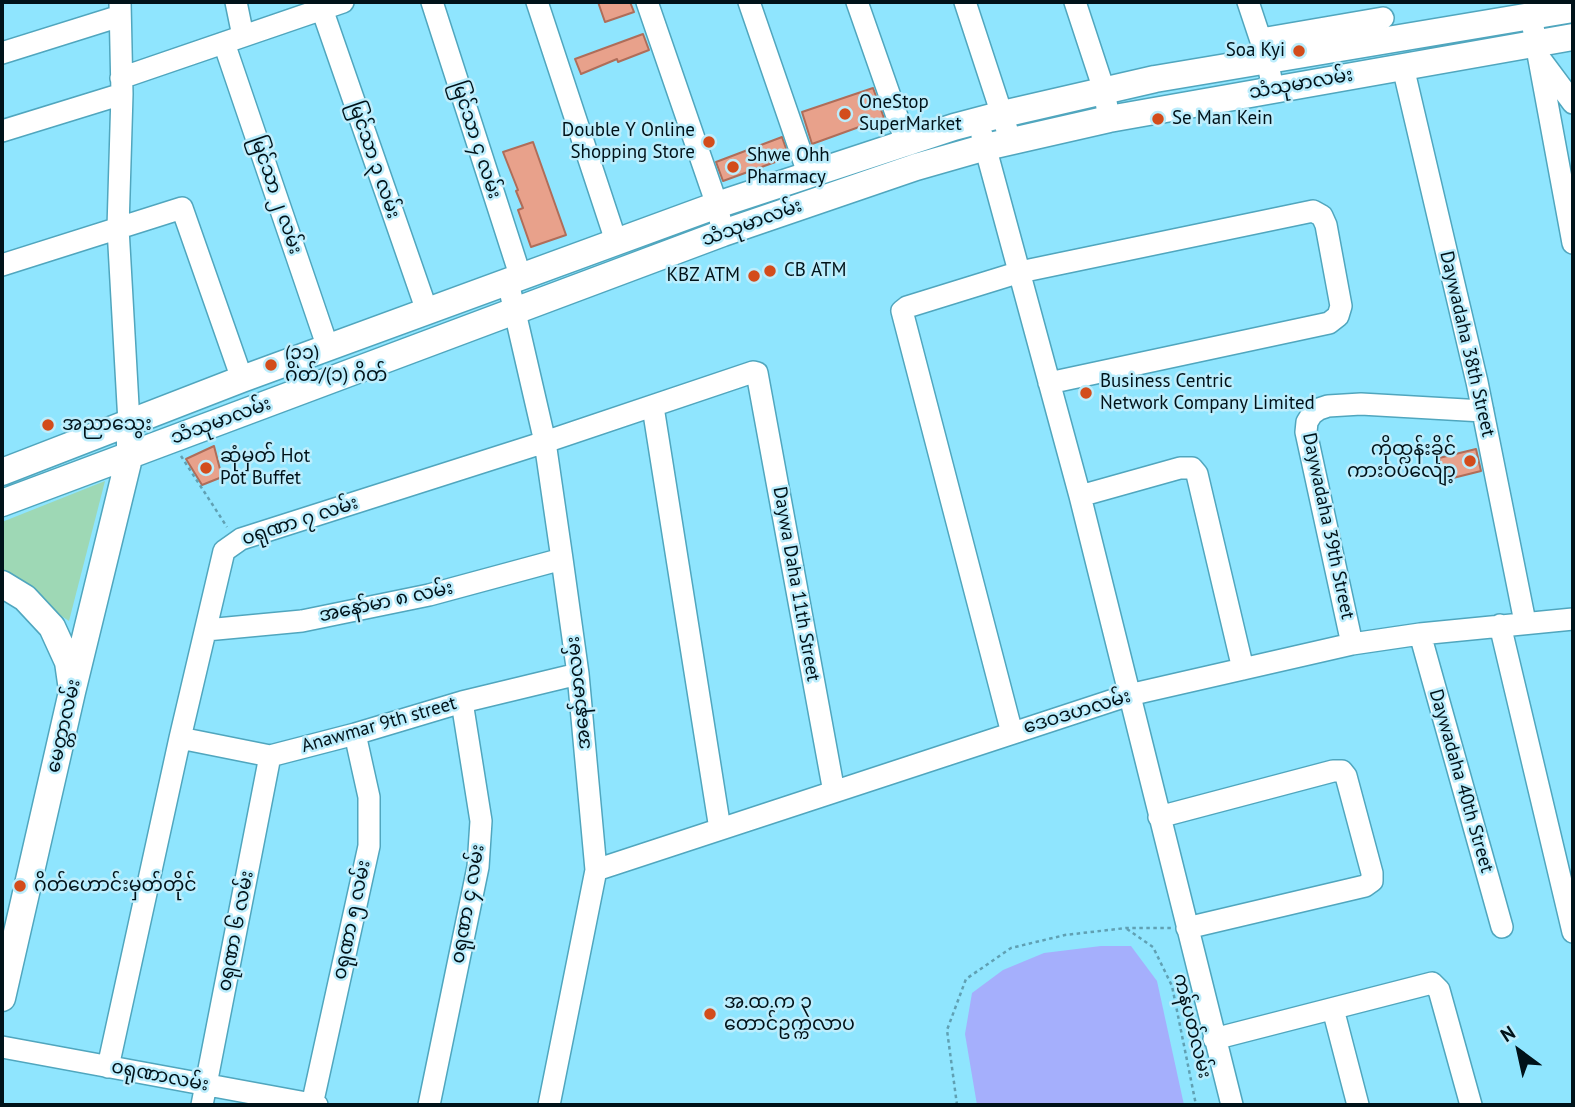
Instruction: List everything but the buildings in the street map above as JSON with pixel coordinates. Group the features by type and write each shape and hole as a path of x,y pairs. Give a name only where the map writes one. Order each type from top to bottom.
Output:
{"main road":[{"name":"သံသုမာလမ်း","path":"2,472 242,379 617,241 808,173 906,142 990,118 1383,20 1531,16 1573,9"},
{"name":"သံသုမာလမ်း","path":"2,503 723,233 903,171 998,144 1109,119 1397,68 1538,51 1573,37"},
{"path":"334,346 349,374"},
{"name":"မေတ္တာလမ်း","path":"2,999 130,454 129,423"},
{"path":"2,584 25,598 52,627 68,662 72,692"}],"street":[{"name":"မြင်သာ ၂ လမ်း","path":"236,2 233,39 334,346"},
{"name":"မြင်သာ ၄ လမ်း","path":"432,2 514,280"},
{"path":"537,2 617,241"},
{"path":"647,2 717,205 723,233"},
{"path":"749,2 808,173"},
{"path":"857,2 906,142"},
{"path":"965,2 998,144 1020,272 1080,496 1232,1105"},
{"path":"1075,2 1104,90 1109,119"},
{"path":"1248,2 1264,49 1273,89"},
{"path":"2,131 122,86 233,39 333,4"},
{"name":"မြင်သာ ၃ လမ်း","path":"333,4 427,311"},
{"path":"2,53 120,9 122,86 118,228 129,423"},
{"path":"1531,16 1573,243"},
{"name":"Daywadaha 38th Street","path":"1383,20 1483,411 1525,622"},
{"path":"1538,51 1573,103"},
{"path":"2,265 180,208 184,210 242,379"},
{"path":"1012,733 902,312 908,307 1020,272 1313,211 1322,216 1341,306 1338,316 1329,323 1049,383"},
{"name":"အနော်မာလမ်း","path":"514,280 515,313 545,442 578,674 596,870 549,1105"},
{"name":"၀ရုဏာ ၇ လမ်း","path":"108,1066 224,551 236,541 653,407 752,372 759,376"},
{"name":"Daywa Daha 11th Street","path":"759,376 834,792"},
{"name":"Daywadaha 39th Street","path":"1352,644 1307,422 1312,414 1328,406 1361,404 1483,411"},
{"path":"653,407 720,829"},
{"path":"1080,496 1180,468 1192,468 1198,474 1243,669"},
{"name":"အနော်မာ ၈ လမ်း","path":"206,630 302,621 429,595 562,559"},
{"name":"ဒေဝဒဟလမ်း","path":"596,870 1129,695 1352,644 1525,622 1573,619"},
{"path":"1500,625 1573,932"},
{"name":"Daywadaha 40th Street","path":"1420,634 1502,927"},
{"name":"Anawmar 9th street","path":"180,738 270,756 462,702 578,674"},
{"name":"၀ရုဏာ ၄ လမ်း","path":"429,1105 479,855 481,821 462,702"},
{"name":"၀ရုဏာ ၅ လမ်း","path":"314,1105 369,846 369,797 355,734"},
{"name":"၀ရုဏာ ၆ လမ်း","path":"204,1095 270,756"},
{"path":"1159,817 1333,771 1342,771 1346,776 1372,873 1371,881 1365,886 1186,928"},
{"path":"1214,1039 1432,983 1439,990 1471,1105"},
{"path":"1334,1009 1358,1105"},
{"name":"၀ရုဏာလမ်း","path":"2,1047 108,1066 204,1095 314,1105"}],"path":[{"path":"170,439 236,541"},
{"path":"957,1105 947,1030 967,979 1011,948 1065,935 1126,928 1186,928"},
{"name":"ကန်ပတ်လမ်း","path":"1126,928 1153,947 1171,986 1196,1105"}],"green space":[{"path":"105,481 69,621 2,577 2,522"}],"water":[{"path":"1101,946 1131,946 1157,981 1184,1105 977,1105 965,1034 972,993 1003,970 1044,953"}],"place":[{"name":"Soa Kyi","path":"1299,51"},
{"name":"OneStop SuperMarket","path":"845,114"},
{"name":"Se Man Kein","path":"1158,119"},
{"name":"Double Y Online Shopping Store","path":"709,142"},
{"name":"Shwe Ohh Pharmacy","path":"733,167"},
{"name":"CB ATM","path":"770,271"},
{"name":"KBZ ATM","path":"754,276"},
{"name":"(၃၁) ဂိတ်/(၁) ဂိတ်","path":"271,365"},
{"name":"Business Centric Network Company Limited","path":"1086,393"},
{"name":"အညာသွေး","path":"48,425"},
{"name":"ကိုထွန်းခိုင် ကားဝပ်လျော့","path":"1470,461"},
{"name":"ဆုံမှတ် Hot Pot Buffet","path":"206,468"},
{"name":"ဂိတ်ဟောင်းမှတ်တိုင်","path":"20,886"},
{"name":"အ.ထ.က ၃ တောင်ဥက္ကလာပ","path":"710,1014"}]}
